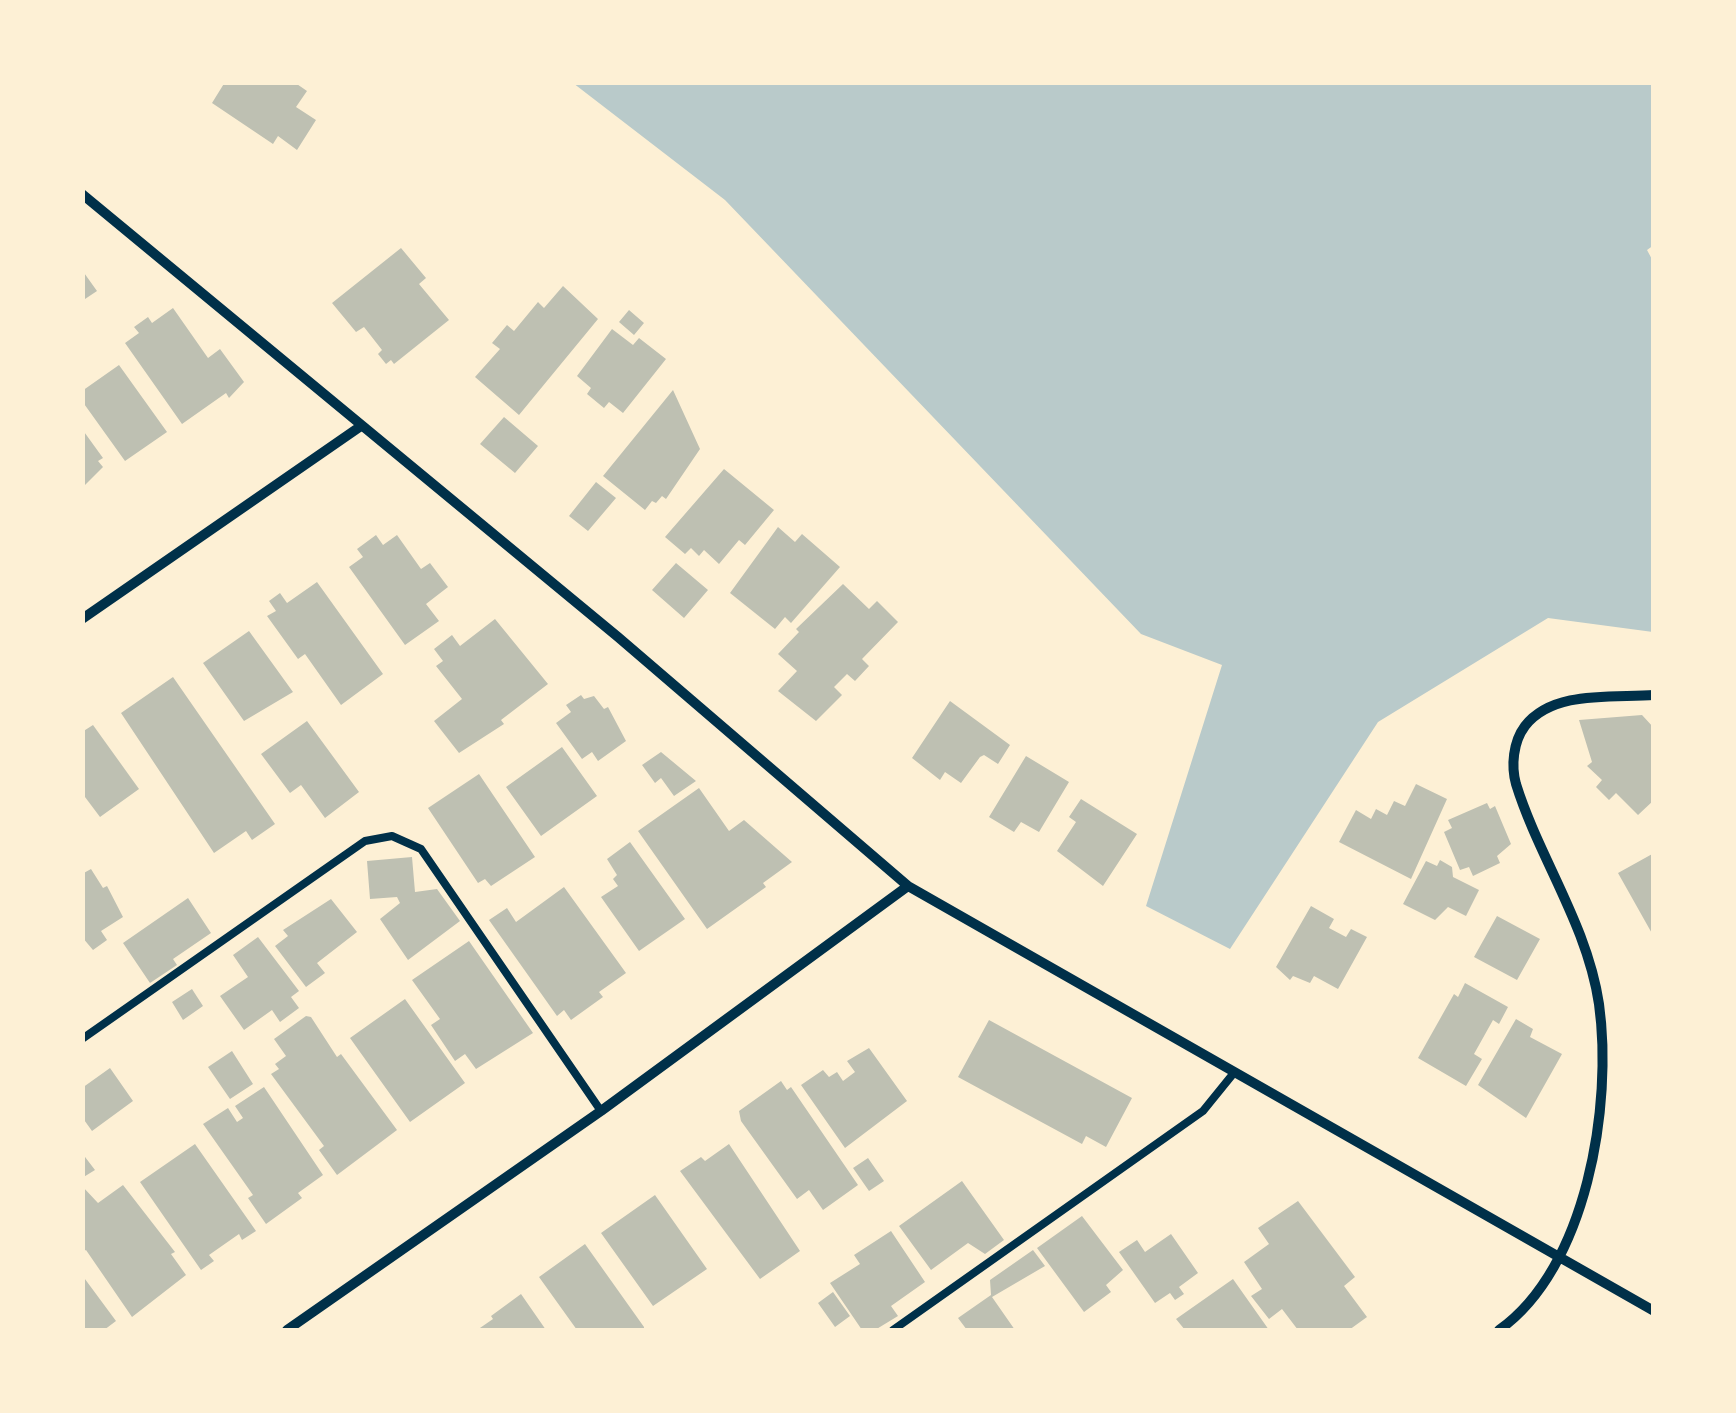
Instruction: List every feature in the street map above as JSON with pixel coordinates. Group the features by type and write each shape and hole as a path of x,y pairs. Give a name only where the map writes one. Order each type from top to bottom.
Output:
{"street":[{"path":"82,194 618,637 908,886 1654,1311"},
{"path":"82,619 361,426"},
{"path":"1500,1330 1527,1311 1560,1258 1585,1196 1600,1114 1599,1004 1568,896 1516,782 1513,756 1523,728 1541,711 1568,701 1654,695"},
{"path":"288,1330 601,1111 908,886"}],"lane":[{"path":"82,1040 365,841 392,836 421,850 601,1111"},
{"path":"893,1330 1203,1110 1233,1074"}],"shaded area":[{"path":"573,83 1653,83 1654,245 1647,250 1654,263 1653,632 1548,618 1378,722 1230,949 1146,906 1222,665 1141,634 725,200"}],"building":[{"path":"225,82 294,82 307,91 296,107 316,120 297,150 278,136 273,144 212,103"},
{"path":"401,248 426,278 419,284 449,320 394,364 391,360 386,364 378,354 382,350 364,327 356,332 332,303"},
{"path":"82,270 97,291 82,301"},
{"path":"563,286 598,319 519,415 475,377 500,349 492,343 507,325 514,331 538,302 544,308"},
{"path":"173,308 208,358 220,349 244,382 229,398 226,393 182,424 125,343 139,333 134,327 148,317 152,323"},
{"path":"629,310 644,323 634,335 619,322"},
{"path":"612,329 633,345 639,338 666,359 623,413 609,402 604,408 587,394 591,388 577,376"},
{"path":"119,365 167,432 125,461 82,401 82,391"},
{"path":"673,390 700,449 666,499 662,496 656,503 652,501 645,510 603,476"},
{"path":"504,417 538,446 515,473 480,444"},
{"path":"82,429 103,458 98,461 103,467 82,488"},
{"path":"724,469 774,510 745,545 739,540 719,564 704,550 699,556 691,548 685,554 665,537"},
{"path":"596,482 616,498 588,531 569,516"},
{"path":"778,527 795,542 802,534 840,567 791,623 785,617 775,629 730,593"},
{"path":"376,535 383,545 397,535 421,569 430,563 448,587 426,604 439,621 405,645 349,567 363,557 357,549"},
{"path":"676,563 708,590 684,618 652,590"},
{"path":"317,582 383,674 341,705 305,654 298,659 267,616 276,611 269,601 280,593 287,603"},
{"path":"843,584 869,609 877,601 898,622 862,659 869,666 855,681 847,674 834,687 842,695 816,721 778,691 797,671 778,654 799,632 796,629"},
{"path":"495,619 548,684 501,720 504,724 459,753 434,721 462,699 436,666 443,661 434,649 452,635 460,646"},
{"path":"249,631 293,692 244,721 203,663"},
{"path":"173,677 275,824 252,840 246,831 214,853 121,713"},
{"path":"581,695 584,699 594,696 604,709 608,707 626,741 598,761 592,752 582,759 556,723 571,712 566,705"},
{"path":"950,701 1010,745 998,764 984,755 980,757 961,783 945,772 940,780 912,758"},
{"path":"1642,715 1654,728 1654,800 1638,815 1616,793 1609,800 1596,787 1602,780 1587,766 1592,762 1579,720"},
{"path":"307,721 359,792 325,818 301,785 290,793 261,754"},
{"path":"93,725 139,789 100,817 82,793 82,732"},
{"path":"562,747 597,796 541,836 506,787"},
{"path":"661,752 696,781 674,796 661,778 655,783 642,765"},
{"path":"1026,756 1069,782 1039,832 1021,822 1014,832 989,817"},
{"path":"479,774 535,857 491,886 485,879 478,883 428,808"},
{"path":"1416,784 1447,799 1411,879 1339,842 1356,810 1371,819 1376,809 1387,815 1394,801 1405,806"},
{"path":"699,788 729,831 744,820 792,862 763,883 766,887 707,929 638,831"},
{"path":"1081,799 1137,834 1103,886 1057,851 1076,822 1069,817"},
{"path":"1487,803 1490,809 1495,806 1511,844 1497,856 1500,863 1473,876 1469,867 1460,870 1444,832 1452,828 1448,820"},
{"path":"630,842 685,919 639,951 601,897 618,886 613,879 617,875 607,859"},
{"path":"1654,853 1654,937 1618,873"},
{"path":"412,857 415,892 437,889 460,921 408,960 380,919 400,903 397,897 370,899 367,861"},
{"path":"1440,860 1452,867 1453,877 1479,890 1466,916 1448,907 1435,920 1403,904 1426,861 1437,866"},
{"path":"91,869 103,888 107,886 123,917 101,931 107,940 93,950 82,937 82,874"},
{"path":"564,887 626,973 599,992 603,997 571,1020 564,1010 557,1016 489,920 507,908 516,922"},
{"path":"188,898 211,933 173,959 177,965 150,983 123,943"},
{"path":"331,899 357,932 317,963 325,973 306,987 275,946 288,936 283,930"},
{"path":"1311,906 1334,919 1329,928 1346,937 1351,929 1367,937 1338,989 1314,976 1310,983 1293,976 1290,980 1276,967"},
{"path":"1497,916 1540,939 1517,980 1474,957"},
{"path":"258,937 299,991 291,997 299,1008 280,1022 272,1010 244,1030 220,996 248,977 233,955"},
{"path":"469,941 533,1033 476,1069 465,1054 455,1061 431,1025 440,1019 412,980"},
{"path":"1465,983 1508,1007 1499,1024 1493,1020 1474,1054 1482,1059 1466,1086 1418,1058 1454,994 1458,997"},
{"path":"192,989 203,1006 183,1020 172,1002"},
{"path":"405,999 465,1083 410,1122 350,1038"},
{"path":"306,1016 311,1017 337,1057 341,1054 397,1130 337,1175 319,1150 324,1146 271,1074 279,1069 275,1064 286,1056 274,1039"},
{"path":"1516,1019 1533,1029 1530,1037 1562,1054 1526,1118 1478,1085"},
{"path":"989,1020 1132,1098 1106,1147 1086,1136 1082,1144 958,1077"},
{"path":"869,1048 907,1101 845,1148 801,1085 823,1070 829,1077 837,1072 843,1081 855,1072 847,1061"},
{"path":"232,1051 253,1084 230,1099 208,1067"},
{"path":"110,1068 133,1101 92,1131 82,1117 82,1088"},
{"path":"781,1081 787,1090 791,1087 858,1185 823,1210 809,1190 797,1199 741,1121 739,1111"},
{"path":"264,1087 323,1175 298,1193 302,1198 266,1224 248,1198 253,1195 203,1124 228,1108 237,1122 243,1118 235,1106"},
{"path":"195,1144 256,1231 242,1240 239,1234 209,1255 214,1261 201,1270 140,1182"},
{"path":"729,1144 800,1251 760,1279 680,1171 701,1157 705,1161"},
{"path":"82,1153 95,1170 82,1178"},
{"path":"868,1158 884,1181 869,1191 853,1168"},
{"path":"962,1181 1004,1240 985,1254 968,1243 931,1270 899,1226"},
{"path":"123,1185 175,1252 171,1254 186,1275 132,1317 86,1250 82,1252 82,1186 98,1203"},
{"path":"655,1195 707,1269 653,1306 601,1233"},
{"path":"1298,1201 1355,1277 1344,1286 1367,1317 1349,1330 1298,1330 1282,1309 1269,1319 1251,1296 1262,1289 1244,1262 1269,1244 1258,1228"},
{"path":"1082,1216 1123,1270 1106,1285 1111,1292 1084,1312 1037,1248"},
{"path":"891,1231 925,1282 891,1306 898,1316 875,1330 862,1330 830,1283 860,1264 854,1255"},
{"path":"1171,1234 1198,1273 1179,1287 1184,1294 1175,1300 1170,1293 1155,1303 1119,1252 1137,1240 1145,1252"},
{"path":"585,1244 644,1330 577,1330 539,1277"},
{"path":"1033,1250 1045,1266 992,1297 1015,1330 967,1330 958,1318 991,1295 990,1280"},
{"path":"82,1275 116,1321 104,1330 82,1330"},
{"path":"1233,1279 1269,1330 1185,1330 1176,1319"},
{"path":"833,1292 850,1316 835,1327 818,1303"},
{"path":"521,1294 546,1330 477,1330 493,1319 491,1316"}]}
